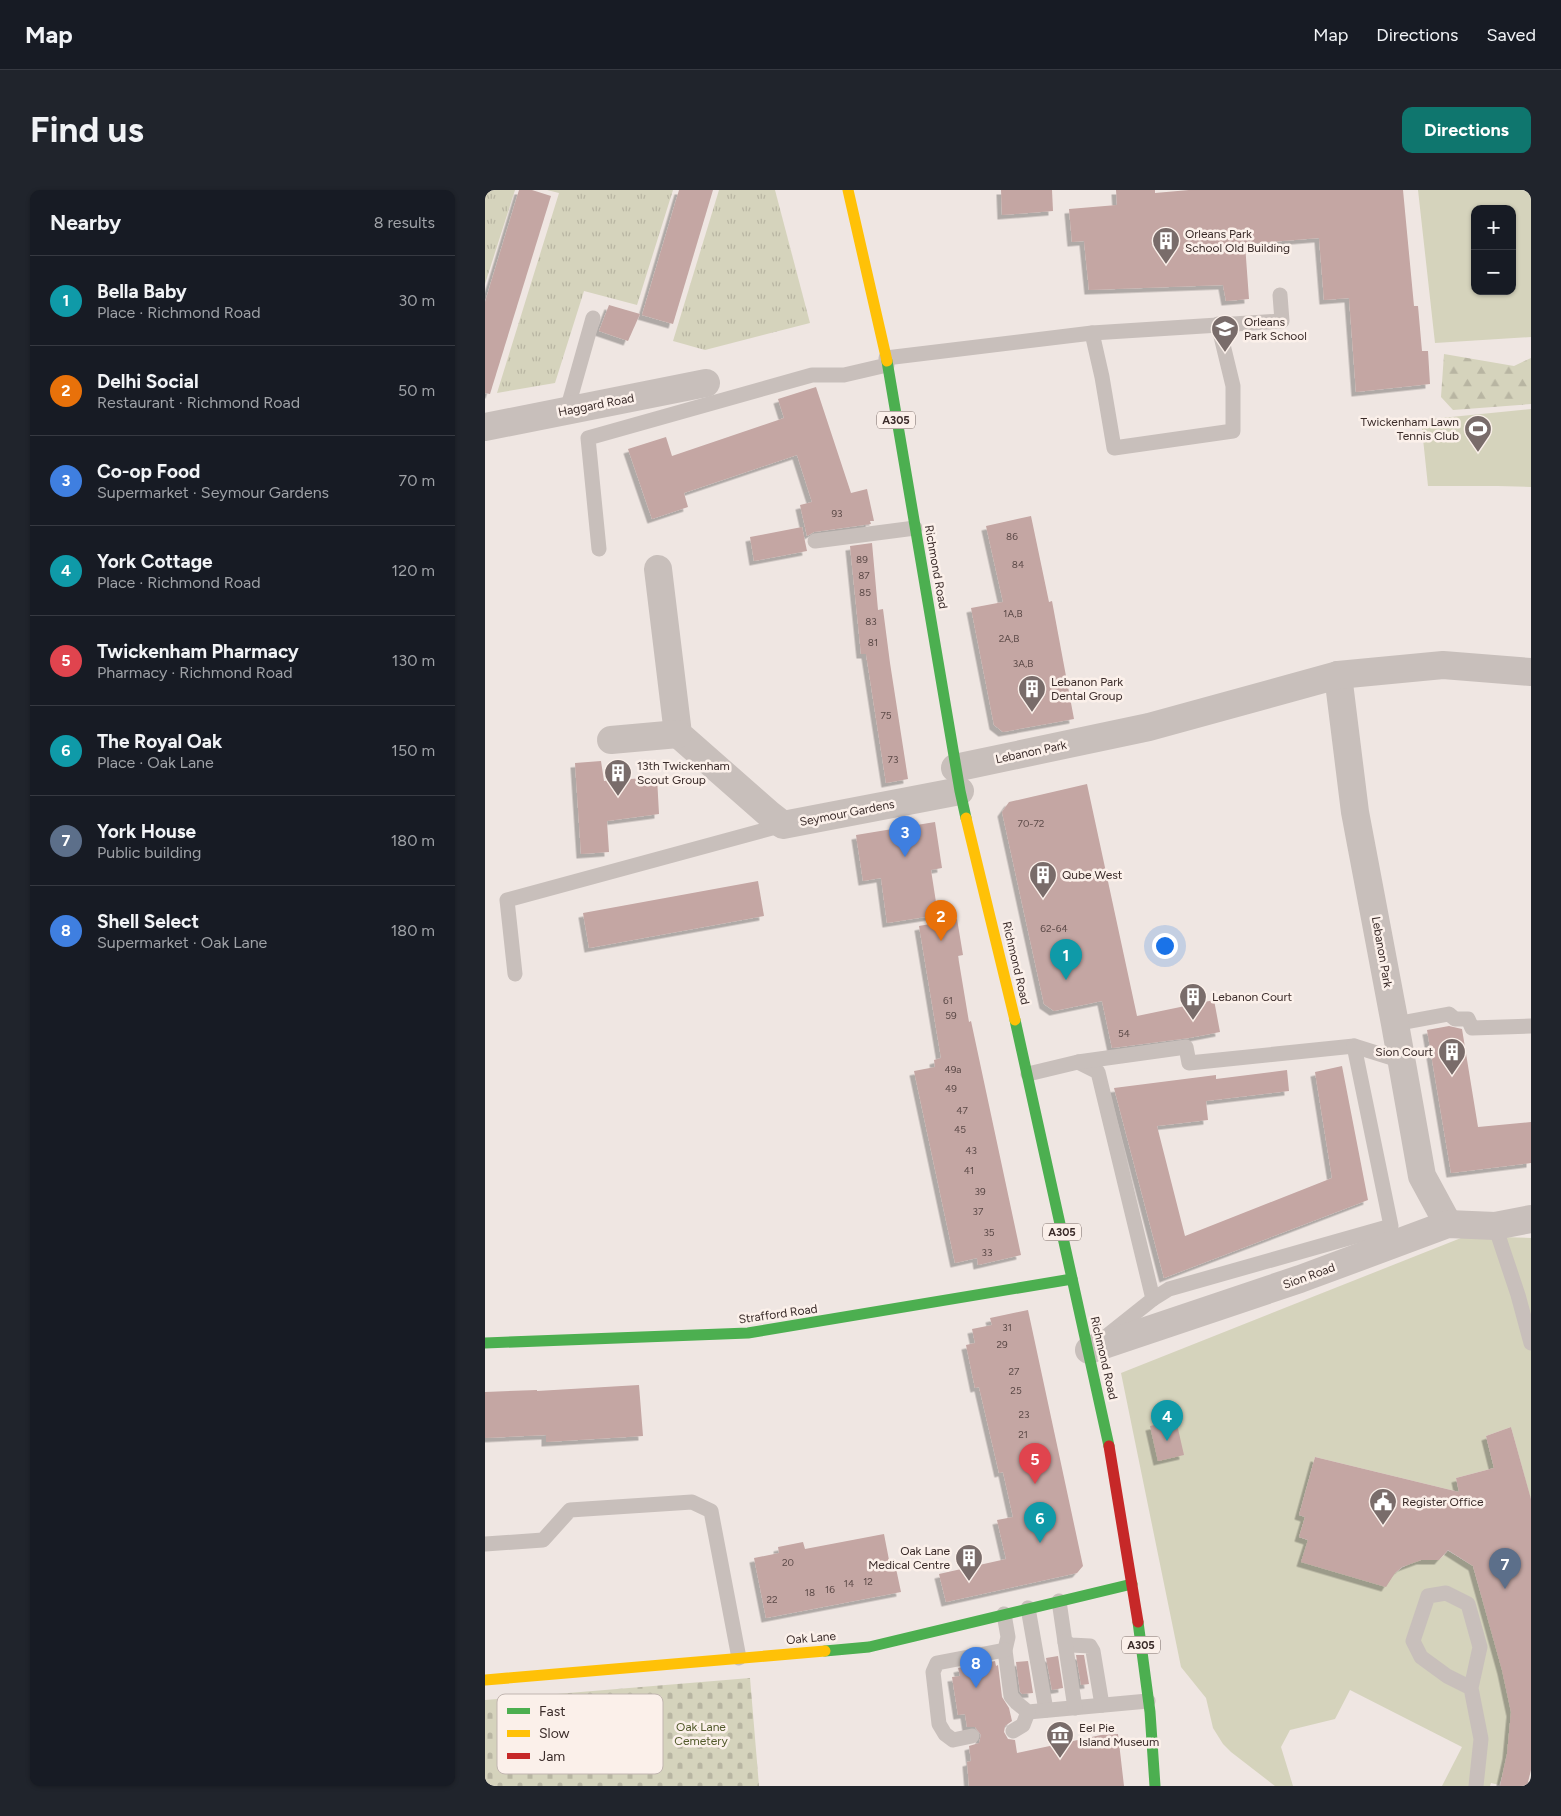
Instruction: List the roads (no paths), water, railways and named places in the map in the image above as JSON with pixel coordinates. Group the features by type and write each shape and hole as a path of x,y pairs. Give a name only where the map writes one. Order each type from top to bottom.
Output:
{"main road":[{"name":"Richmond Road","path":"848,190 886,362 957,779 1028,1074 1113,1462 1148,1701 1153,1743 1155,1786"},
{"name":"Strafford Road","path":"485,1343 748,1334 1073,1279"},
{"name":"Oak Lane","path":"485,1680 869,1647 1132,1584"}],"street":[{"name":"Haggard Road","path":"485,427 706,383"},
{"path":"611,740 678,734 658,569"},
{"name":"Lebanon Park","path":"957,779 1338,675 1443,665 1531,672"},
{"name":"Lebanon Park","path":"1338,675 1355,812 1422,1176 1448,1224"},
{"name":"Seymour Gardens","path":"678,734 761,808 783,825 957,779"},
{"name":"Sion Road","path":"1089,1350 1300,1279 1448,1224 1495,1226 1531,1219"}],"lane":[{"path":"599,549 588,438 812,375 844,375 886,362 1092,333 1282,321 1280,295"},
{"path":"567,410 593,318"},
{"path":"1092,333 1102,377 1114,448 1233,431 1233,386 1218,324"},
{"path":"815,541 915,528"},
{"path":"515,974 507,900 783,825"},
{"path":"1395,1024 1449,1014 1455,1018 1468,1019 1472,1028 1531,1026"},
{"path":"1028,1074 1078,1062 1186,1047 1189,1063 1354,1046 1402,1062"},
{"path":"1354,1046 1391,1226"},
{"path":"1078,1062 1098,1072 1153,1299"},
{"path":"1089,1350 1153,1299 1169,1289 1391,1226 1448,1224"},
{"path":"1495,1226 1518,1295 1531,1343"},
{"path":"485,1544 543,1540 570,1510 691,1502 711,1512 739,1658"},
{"path":"1471,1688 1447,1676 1421,1657 1413,1641 1428,1596 1446,1593 1468,1604 1480,1647 1471,1688 1481,1739 1476,1786"},
{"path":"1059,1601 1075,1708"},
{"path":"1028,1608 1046,1710"},
{"path":"1004,1614 1008,1637 1005,1650 1011,1696 1028,1712 1148,1701"},
{"path":"1065,1642 1079,1646 1090,1646 1093,1651 1102,1705"},
{"path":"972,1736 953,1740 945,1734 939,1724 933,1672 937,1663 1005,1650"},
{"path":"1013,1731 1023,1726 1028,1712"}],"place":[{"name":"Orleans Park School Old Building","path":"1166,265"},
{"name":"Orleans Park School","path":"1225,353"},
{"name":"Twickenham Lawn Tennis Club","path":"1478,453"},
{"name":"Lebanon Park Dental Group","path":"1032,713"},
{"name":"13th Twickenham Scout Group","path":"618,797"},
{"name":"Co-op Food","path":"905,857"},
{"name":"Qube West","path":"1043,899"},
{"name":"Delhi Social","path":"941,941"},
{"name":"Bella Baby","path":"1066,980"},
{"name":"Lebanon Court","path":"1193,1021"},
{"name":"Sion Court","path":"1452,1076"},
{"name":"York Cottage","path":"1167,1441"},
{"name":"Twickenham Pharmacy","path":"1035,1484"},
{"name":"Register Office","path":"1383,1526"},
{"name":"The Royal Oak","path":"1040,1543"},
{"name":"Oak Lane Medical Centre","path":"969,1582"},
{"name":"York House","path":"1505,1589"},
{"name":"Shell Select","path":"976,1688"},
{"name":"Eel Pie Island Museum","path":"1060,1759"}],"park label":[{"name":"Oak Lane Cemetery","path":"701,1734"}]}
